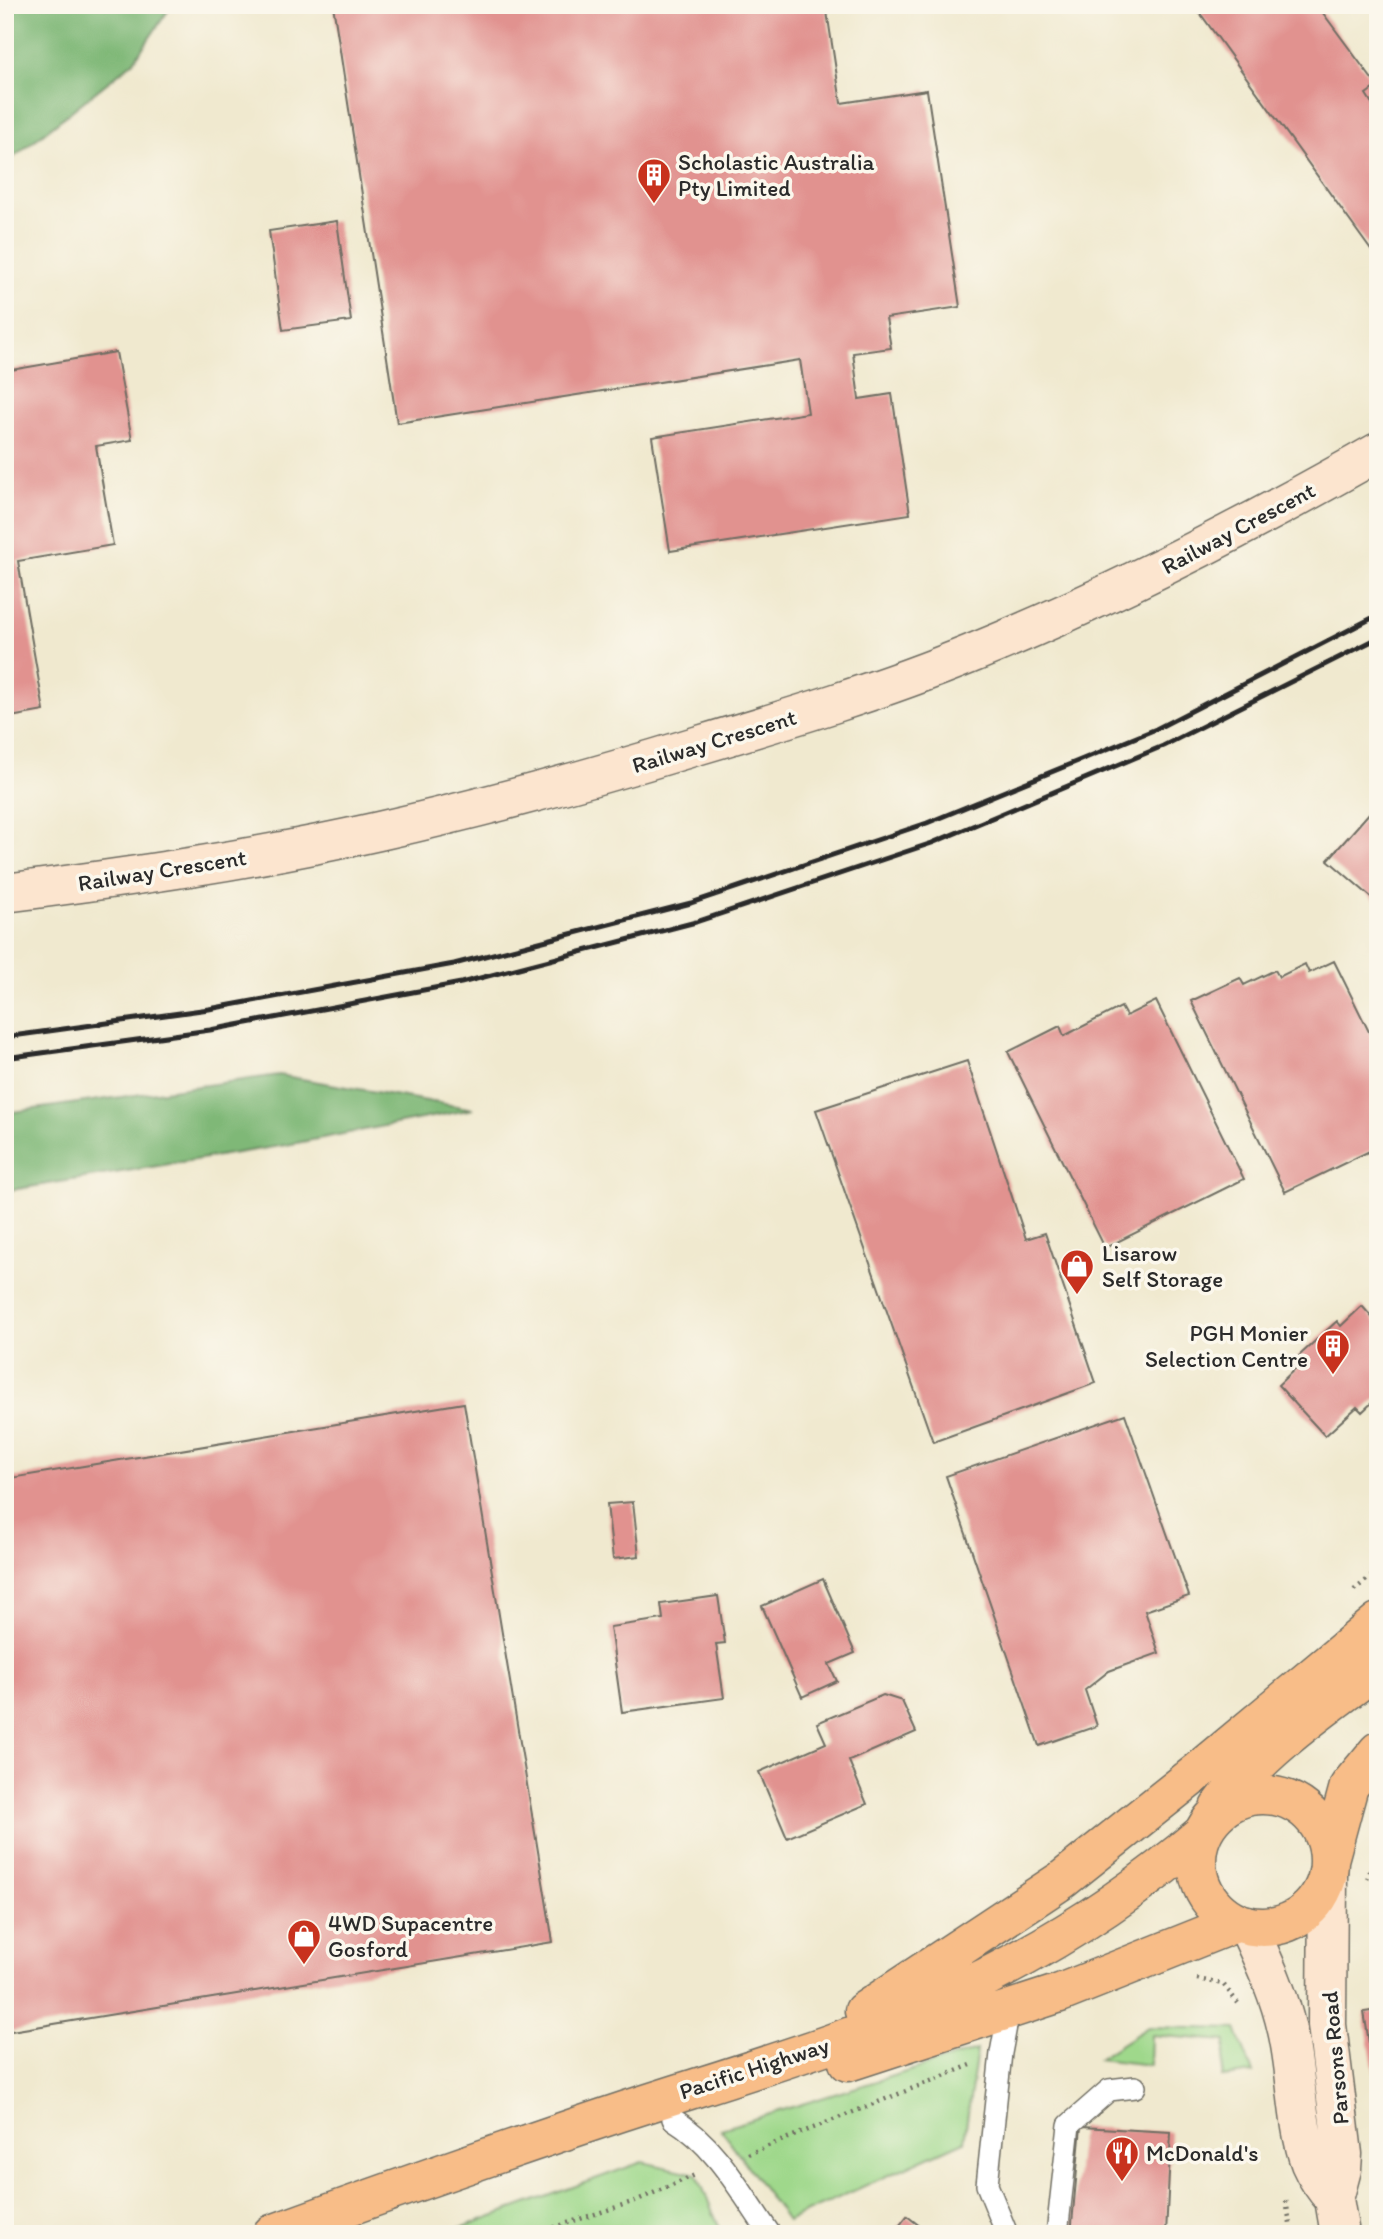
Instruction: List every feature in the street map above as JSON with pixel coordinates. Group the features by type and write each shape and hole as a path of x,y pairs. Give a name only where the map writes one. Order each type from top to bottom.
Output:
{"main road":[{"name":"Railway Crescent","path":"5,893 254,856 477,809 608,773 870,692 974,653 1185,558 1378,452"},
{"path":"754,2069 800,2047 882,2001 1062,1880 1199,1771 1378,1622"},
{"name":"Pacific Highway","path":"272,2234 519,2146 832,2043 909,2013 1005,1968 1104,1910 1171,1860 1206,1827 1244,1775 1329,1704 1378,1668"},
{"path":"1329,1866 1326,1842 1319,1825 1307,1811 1292,1801 1275,1796 1256,1794 1223,1808 1206,1827 1197,1848 1198,1878 1213,1905 1242,1924 1262,1927 1292,1920 1305,1912 1324,1888 1349,1786 1378,1751"},
{"name":"Parsons Road","path":"1329,1866 1327,2025 1343,2154 1337,2216"},
{"name":"Pacific Highway","path":"341,2234 673,2119 1060,1993 1242,1924"},
{"name":"Parsons Road","path":"1242,1924 1275,1986 1288,2032 1310,2162 1337,2216"}],"lane":[{"path":"1007,2234 987,2185 1001,2053 1009,2010"},
{"path":"1057,2234 1069,2125 1109,2090 1135,2087"},
{"path":"673,2119 695,2135 721,2164 770,2234"}],"green space":[{"path":"5,5 172,5 133,62 5,164"},
{"path":"279,1075 473,1109 286,1145 5,1191 5,1113"},
{"path":"1148,2027 1236,2029 1253,2073 1222,2077 1226,2041 1151,2035 1150,2065 1098,2059"},
{"path":"977,2050 964,2141 787,2221 721,2129"},
{"path":"642,2162 697,2174 722,2234 443,2234"}],"building":[{"name":"Scholastic Australia Pty Limited","path":"333,5 826,5 841,103 927,90 960,307 886,318 891,348 853,353 859,399 892,394 910,514 670,551 652,437 808,413 800,360 397,423"},
{"path":"1211,5 1317,5 1377,86 1366,94 1378,113 1378,260 1200,13"},
{"path":"337,221 351,321 283,330 269,231"},
{"path":"116,352 132,440 96,446 113,545 18,561 44,711 5,718 5,371"},
{"path":"1378,803 1378,903 1328,860"},
{"path":"1334,961 1378,1050 1378,1147 1285,1192 1191,1001 1240,978 1244,985 1275,970 1279,977 1305,964 1309,973"},
{"path":"1156,1001 1244,1179 1105,1248 1008,1052 1060,1026 1064,1036 1121,1007 1126,1016"},
{"path":"967,1061 1026,1239 1045,1233 1096,1383 933,1442 816,1110"},
{"name":"PGH Monier Selection Centre","path":"1362,1306 1378,1324 1378,1397 1362,1412 1357,1407 1325,1436 1278,1385 1297,1367 1293,1362 1301,1354 1337,1321 1341,1326"},
{"path":"464,1403 553,1942 5,2032 5,1479"},
{"path":"1125,1414 1189,1596 1145,1611 1159,1653 1109,1671 1085,1690 1097,1726 1039,1746 946,1476"},
{"path":"633,1502 639,1556 613,1559 607,1504"},
{"path":"823,1579 855,1653 829,1664 837,1681 802,1697 762,1606"},
{"path":"718,1596 725,1643 716,1644 724,1698 622,1712 610,1627 663,1619 661,1604"},
{"path":"883,1695 902,1701 916,1732 849,1761 867,1804 787,1838 759,1772 826,1743 817,1723"},
{"path":"1378,1867 1378,1893 1376,1893 1374,1878"},
{"path":"1378,2010 1378,2085 1376,2085 1364,2012"},
{"name":"McDonald's","path":"1081,2127 1171,2132 1166,2234 1071,2234"},
{"path":"907,2216 930,2234 893,2234"}],"railway":[{"path":"5,1037 209,1009 454,964 691,903 927,823 1156,729 1378,615"},
{"path":"5,1058 210,1030 461,983 696,922 932,843 1163,746 1378,638"}],"place":[{"name":"Scholastic Australia Pty Limited","path":"654,205"},
{"name":"Lisarow Self Storage","path":"1077,1296"},
{"name":"PGH Monier Selection Centre","path":"1333,1376"},
{"name":"4WD Supacentre Gosford","path":"304,1966"},
{"name":"McDonald's","path":"1122,2183"}]}
